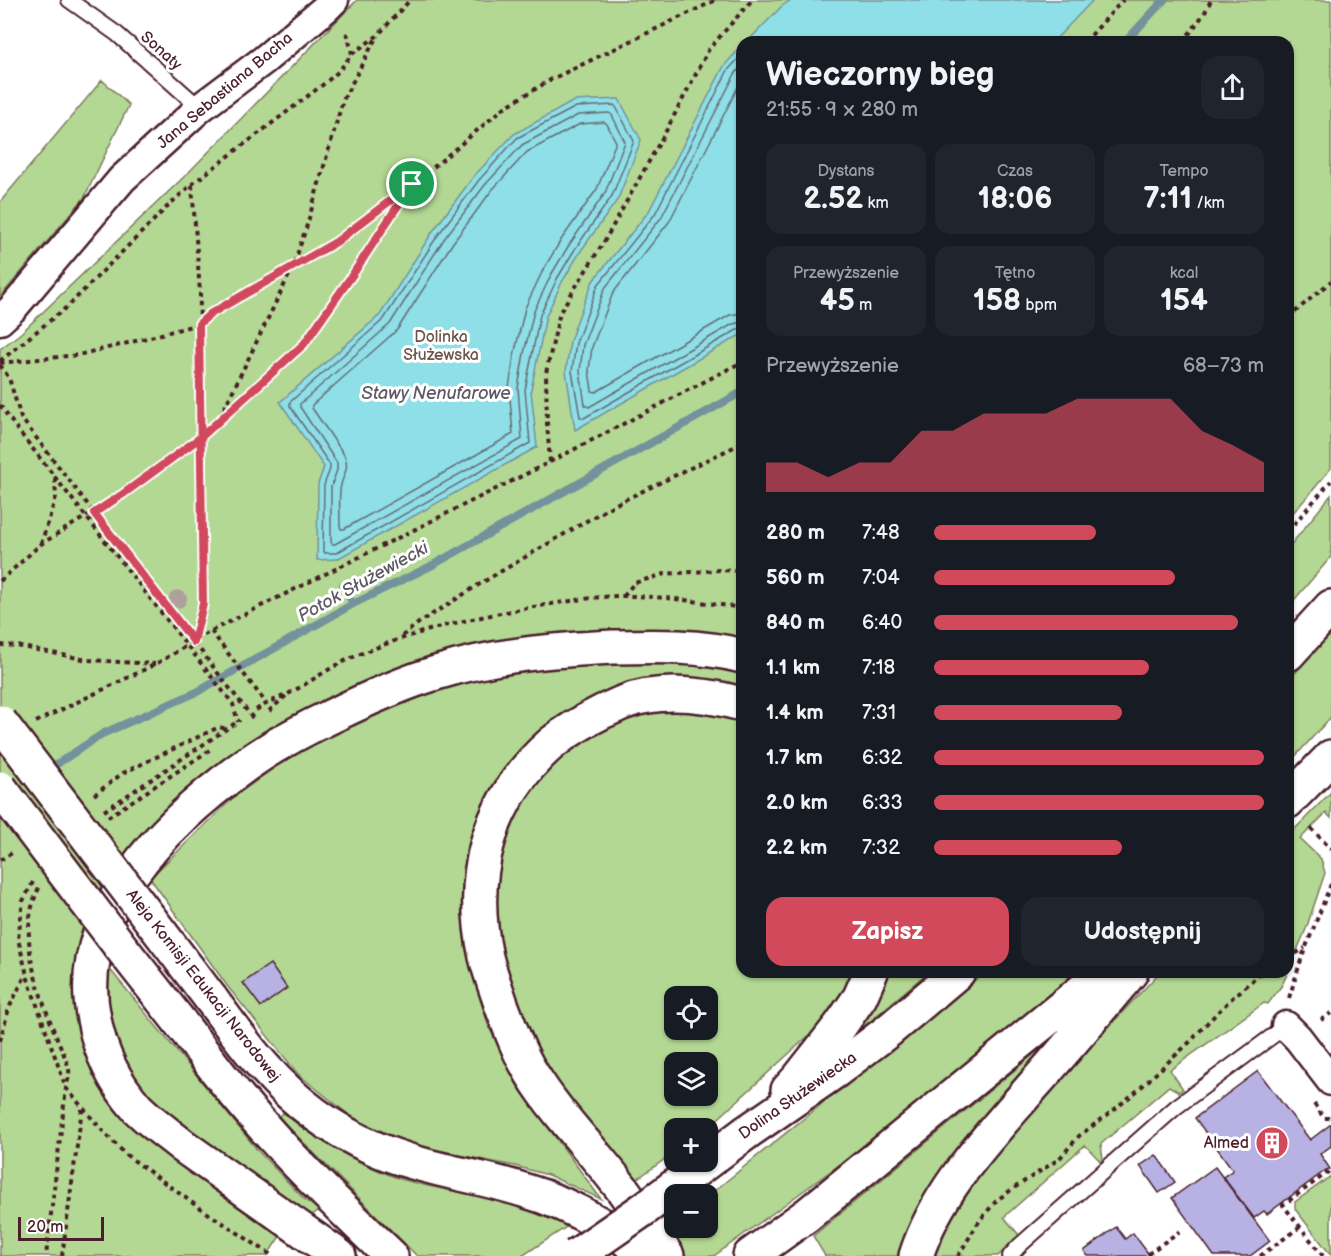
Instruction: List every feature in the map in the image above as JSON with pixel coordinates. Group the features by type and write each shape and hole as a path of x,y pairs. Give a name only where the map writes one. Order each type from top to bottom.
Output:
{"main road":[{"path":"1294,647 1331,607"},
{"path":"339,1256 159,1127 136,1107 112,1071 100,1046 96,1029 92,1011 90,975 106,918 127,880 167,831 212,791 249,763 323,720 410,681 492,659 561,650 636,646 699,649 736,655"},
{"path":"667,1256 618,1183 546,1096 520,1050 486,958 479,906 482,864 494,822 514,785 540,753 572,728 624,702 656,695 696,695 736,702"},
{"name":"Aleja Komisji Edukacji Narodowej","path":"15,725 30,761 211,999 260,1062 302,1102 336,1129 414,1164 522,1189 556,1201 618,1234 647,1256"},
{"path":"1294,795 1331,757"},
{"path":"0,788 238,1097 324,1191 391,1256"},
{"path":"747,1132 806,1069 840,1026 860,997 868,978"},
{"name":"Dolina Służewiecka","path":"576,1256 846,1063 951,978"},
{"path":"750,1256 807,1215 1097,978"},
{"path":"916,1256 929,1222 959,1174 1126,978"}],"street":[{"name":"Jana Sebastiana Bacha","path":"0,320 13,308 122,179 200,108 264,60 326,8 337,12"},
{"path":"1286,1026 1331,1081"}],"lane":[{"name":"Sonaty","path":"69,0 117,34 200,108"},
{"path":"1019,1252 1176,1107 1286,1026"}],"path":[{"path":"0,363 68,306 192,184 325,83 339,71 352,54 377,36 410,0"},
{"path":"0,363 78,355 199,324 210,314 336,242 412,184 505,107 552,79 716,0"},
{"path":"550,462 546,373 560,312 610,230 709,49 752,0"},
{"path":"1090,36 1123,0"},
{"path":"1188,36 1211,0"},
{"path":"337,12 348,36 352,54"},
{"path":"219,419 293,267 308,225 343,100 377,36"},
{"path":"192,184 200,292 203,604 194,642"},
{"path":"0,582 41,544 123,494 201,437 304,344 412,184"},
{"path":"1294,313 1331,281"},
{"path":"0,363 9,378 21,418 255,721"},
{"path":"15,725 38,721 156,664 211,631 550,462 736,365"},
{"path":"0,405 233,704 238,722"},
{"path":"400,638 420,622 483,582 612,506 736,446"},
{"path":"41,544 56,497 55,478"},
{"path":"1294,524 1331,481"},
{"path":"624,596 634,583 664,574 736,571"},
{"path":"211,631 266,703"},
{"path":"0,645 88,660 156,664"},
{"path":"256,710 288,694"},
{"path":"88,799 123,773 141,763 167,753 219,727 227,729"},
{"path":"1311,828 1331,849"},
{"path":"0,860 19,849"},
{"path":"1286,1026 1288,1000 1331,884"},
{"path":"18,939 26,974 66,1088 82,1108 125,1154 194,1204 273,1256"},
{"path":"1294,955 1306,948"},
{"path":"0,1041 9,1008 26,974"},
{"path":"958,1256 980,1220 997,1200 1059,1159 1079,1136 1138,1090 1192,1040 1232,998 1256,978"},
{"path":"46,1256 66,1088"},
{"path":"62,1256 82,1108"},
{"path":"1323,1256 1283,1205 1331,1170"},
{"path":"1260,1256 1300,1227"},
{"path":"1148,1254 1180,1231"}],"green space":[{"name":"Dolinka Służewska","path":"357,0 1331,0 1331,468 1294,512 1294,36 736,36 736,639 689,634 315,710 91,910 75,971 86,1048 284,1230 267,1256 0,1256 0,349 21,333 188,173"},
{"path":"102,80 129,105 84,198 0,297 0,202"},
{"path":"1331,495 1331,557 1294,600 1294,541"},
{"path":"1331,633 1331,717 1294,758 1294,674"},
{"path":"606,662 676,662 736,669 736,688 717,683 524,749 496,782 466,860 462,902 465,945 488,1025 517,1085 601,1199 548,1175 515,1166 417,1147 353,1118 298,1074 228,987 150,878 234,797 278,765 317,741 377,711 421,693 536,666"},
{"path":"661,708 718,711 736,717 736,978 853,978 824,1022 810,1038 807,1037 718,1119 664,1118 664,1160 631,1183 564,1092 533,1042 510,983 496,934 492,875 505,824 554,760 579,742 619,720"},
{"path":"1331,792 1331,818 1326,813 1300,839 1321,859 1325,873 1294,958 1294,830"},
{"path":"108,967 259,1152 305,1200 319,1210 311,1216 223,1157 172,1119 143,1092 124,1064 110,1036 105,1000"},
{"path":"882,978 921,978 862,1028 858,1023"},
{"path":"978,978 1069,978 869,1143 714,1256 685,1256 672,1238 718,1238 718,1188"},
{"path":"1154,978 1285,978 1268,1004 1264,1003 1170,1070 1183,1089 1179,1092 1169,1086 1101,1144 1103,1160 1101,1162 1085,1145 1004,1217 1019,1235 998,1256 930,1256 936,1241 975,1177"},
{"path":"1054,1040 900,1256 825,1256 813,1236"},
{"path":"283,1113 336,1150 395,1177 511,1204 568,1226 522,1256 417,1256 278,1117"},
{"path":"1331,1176 1331,1255 1295,1209 1295,1202"}],"water":[{"path":"791,0 1093,0 1059,36 753,36 782,6"},
{"path":"736,53 736,337 575,430 566,371 570,341 593,281 649,211 724,66"},
{"name":"Stawy Nenufarowe","path":"619,99 641,140 618,199 580,252 562,282 546,316 531,390 537,447 337,559 317,560 318,484 324,467 280,402 380,315 433,231 474,176 514,134 574,101"}],"building":[{"path":"270,964 287,988 261,1007 243,983"},
{"name":"Almed","path":"1258,1071 1310,1140 1331,1124 1331,1146 1320,1154 1330,1169 1267,1214 1264,1211 1254,1218 1223,1177 1233,1170 1195,1118"},
{"path":"1156,1155 1175,1182 1159,1193 1140,1166"},
{"path":"1215,1167 1270,1241 1250,1256 1214,1256 1172,1198"},
{"path":"1116,1227 1125,1239 1133,1233 1150,1256 1088,1256 1084,1251"}],"waterway":[{"name":"Potok Służewiecki","path":"1131,36 1164,0"},
{"name":"Potok Służewiecki","path":"45,772 102,734 197,692 353,604 431,566 736,395"},
{"path":"343,585 353,604"}],"place":[{"name":"Almed","path":"1272,1143"}],"route":[{"path":"412,184 304,344 201,437 94,513 194,642 203,604 201,437 199,372 199,324 210,314 336,242 412,184"}]}
